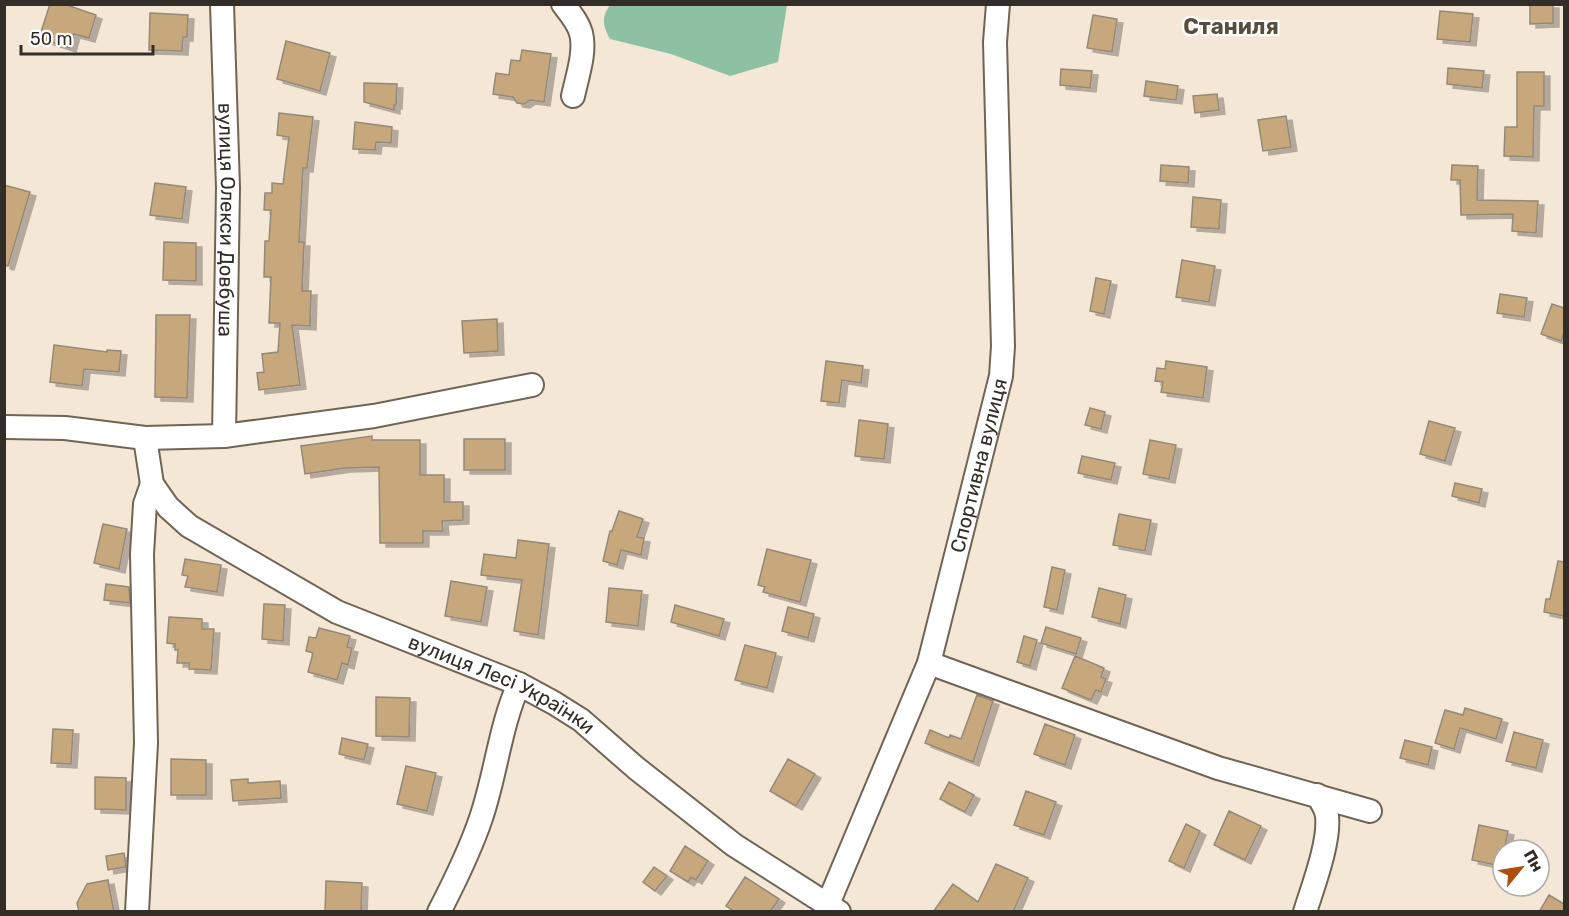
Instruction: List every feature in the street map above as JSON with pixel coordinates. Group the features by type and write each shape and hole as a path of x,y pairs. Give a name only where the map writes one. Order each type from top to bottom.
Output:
{"street":[{"name":"вулиця Олекси Довбуша","path":"222,4 228,188 224,436"},
{"path":"563,4 576,21 581,33 582,49 573,96"},
{"name":"Спортивна вулиця","path":"833,908 929,663 1001,376 1003,346 995,42 998,4"},
{"path":"4,427 65,428 145,438 224,436 374,416 532,385"},
{"name":"вулиця Лесі Українки","path":"145,438 152,484 168,507 189,526 337,612 519,684 581,720 636,768 734,845 833,908"},
{"name":"вулиця Лесі Українки","path":"137,912 146,743 142,554 145,504 152,484"},
{"path":"929,663 1218,768 1370,811"},
{"path":"439,912 458,878 481,817 511,702 519,684"},
{"path":"1305,912 1320,866 1326,833 1327,816 1324,805 1317,795"}],"green space":[{"path":"610,5 787,5 778,62 730,76 671,54 610,39 604,22"}],"building":[{"path":"50,4 64,4 96,15 89,38 74,34 70,48 39,38"},
{"path":"1530,4 1553,4 1553,23 1530,24"},
{"path":"1440,11 1473,14 1470,42 1437,39"},
{"path":"150,13 188,15 187,37 183,37 182,51 149,50"},
{"path":"1093,15 1117,19 1112,52 1087,48"},
{"path":"286,41 330,53 320,91 277,79"},
{"path":"522,50 551,54 544,102 530,100 524,104 517,103 513,97 493,94 496,73 509,75 511,60 520,61"},
{"path":"1448,68 1484,71 1482,88 1447,84"},
{"path":"1061,69 1092,71 1090,88 1060,85"},
{"path":"1517,72 1544,72 1544,106 1534,106 1533,157 1504,156 1505,127 1517,127"},
{"path":"1146,81 1178,86 1176,100 1144,96"},
{"path":"364,83 397,84 394,110 364,102"},
{"path":"1217,94 1219,110 1195,113 1193,96"},
{"path":"279,113 313,117 307,168 303,168 299,242 304,242 302,291 311,291 310,326 292,325 300,385 259,390 257,373 264,372 262,354 278,352 280,323 269,323 271,277 264,277 265,241 269,241 271,210 264,210 265,193 272,193 272,183 283,184 289,137 277,135"},
{"path":"1286,116 1291,147 1263,151 1258,120"},
{"path":"355,122 392,127 391,143 376,142 375,150 353,149"},
{"path":"1161,165 1189,167 1188,183 1160,181"},
{"path":"1452,165 1478,166 1477,200 1538,201 1536,233 1512,231 1513,214 1461,215 1460,180 1451,180"},
{"path":"155,183 186,187 182,219 150,215"},
{"path":"4,185 30,192 8,266 4,265"},
{"path":"1193,197 1221,200 1219,229 1191,227"},
{"path":"164,242 196,243 196,281 163,280"},
{"path":"1182,260 1215,266 1209,302 1176,297"},
{"path":"1096,278 1111,281 1104,314 1090,311"},
{"path":"1500,294 1527,298 1524,317 1497,313"},
{"path":"1552,304 1564,308 1564,333 1561,341 1541,334"},
{"path":"156,315 190,315 187,398 155,397"},
{"path":"497,319 498,351 464,353 462,321"},
{"path":"54,345 107,352 107,350 121,351 119,372 84,369 82,386 50,382"},
{"path":"826,361 863,366 861,383 842,380 839,403 821,401"},
{"path":"1166,361 1207,367 1203,398 1161,392 1163,382 1155,381 1157,368 1165,369"},
{"path":"1090,408 1105,412 1101,429 1085,425"},
{"path":"859,420 888,424 884,459 855,456"},
{"path":"1429,421 1455,428 1445,461 1420,454"},
{"path":"372,436 372,440 420,440 420,475 444,475 444,502 463,502 463,520 442,521 443,531 423,531 423,543 380,543 379,467 345,468 305,474 301,446"},
{"path":"464,439 505,439 505,470 464,470"},
{"path":"1150,440 1176,445 1169,479 1143,474"},
{"path":"1082,456 1115,463 1111,480 1078,473"},
{"path":"1455,483 1482,489 1479,503 1452,496"},
{"path":"619,511 643,519 637,537 644,538 641,555 621,550 617,565 603,561 610,531 612,531"},
{"path":"1119,514 1151,520 1145,551 1113,545"},
{"path":"103,524 127,529 119,569 94,563"},
{"path":"518,540 549,544 538,635 514,631 522,580 481,575 484,554 516,558"},
{"path":"767,549 811,560 800,602 763,592 765,587 758,585"},
{"path":"185,559 221,565 217,592 185,587 188,576 182,575"},
{"path":"1558,561 1564,562 1564,616 1544,612 1546,599 1550,599"},
{"path":"1052,567 1065,570 1057,610 1044,607"},
{"path":"451,581 487,587 481,622 445,616"},
{"path":"106,584 129,587 130,603 104,600"},
{"path":"609,588 642,591 638,626 606,622"},
{"path":"1099,588 1126,595 1120,624 1092,617"},
{"path":"264,604 285,605 283,641 262,639"},
{"path":"675,605 724,619 719,636 671,622"},
{"path":"788,607 814,614 808,638 782,631"},
{"path":"169,617 202,619 202,629 214,629 211,670 189,669 189,663 177,663 178,650 175,650 175,644 167,643"},
{"path":"1046,627 1081,638 1076,654 1041,643"},
{"path":"319,628 350,636 347,647 352,648 348,665 342,663 337,680 308,672 313,653 306,651 309,637 316,638"},
{"path":"1024,636 1037,640 1030,666 1017,662"},
{"path":"745,645 776,653 767,688 735,680"},
{"path":"1075,656 1104,668 1101,677 1106,679 1101,692 1096,690 1091,700 1062,688"},
{"path":"977,695 993,701 973,762 925,743 930,730 949,738 950,735 961,739"},
{"path":"376,697 410,698 409,737 376,736"},
{"path":"1465,708 1502,719 1496,739 1460,728 1454,749 1435,743 1445,710 1463,715"},
{"path":"1045,724 1075,735 1065,765 1034,754"},
{"path":"53,729 73,730 71,764 51,763"},
{"path":"1514,732 1543,740 1536,768 1506,761"},
{"path":"342,738 368,744 364,760 339,754"},
{"path":"1405,740 1432,747 1428,765 1400,758"},
{"path":"171,759 206,760 206,795 171,795"},
{"path":"788,759 815,774 796,806 770,791"},
{"path":"406,766 436,773 427,811 397,804"},
{"path":"95,777 126,778 126,810 95,809"},
{"path":"248,779 248,783 280,781 281,798 233,801 231,780"},
{"path":"949,782 974,795 965,812 940,799"},
{"path":"1026,791 1056,802 1044,835 1014,825"},
{"path":"1229,811 1261,826 1245,860 1214,845"},
{"path":"1186,824 1200,831 1184,868 1169,861"},
{"path":"1479,825 1508,831 1507,838 1491,838 1491,864 1472,860"},
{"path":"685,846 708,861 696,880 691,877 688,882 670,871"},
{"path":"124,853 126,867 108,870 106,856"},
{"path":"996,864 1028,878 1013,912 933,912 953,884 978,902"},
{"path":"654,867 667,876 655,891 643,882"},
{"path":"745,877 779,899 770,912 735,912 726,906"},
{"path":"108,880 114,912 79,912 77,903 87,884"},
{"path":"326,881 362,883 361,912 325,912"},
{"path":"1551,896 1564,904 1564,912 1539,912 1547,898"}],"district":[{"name":"Станиля","path":"1231,26"}]}
